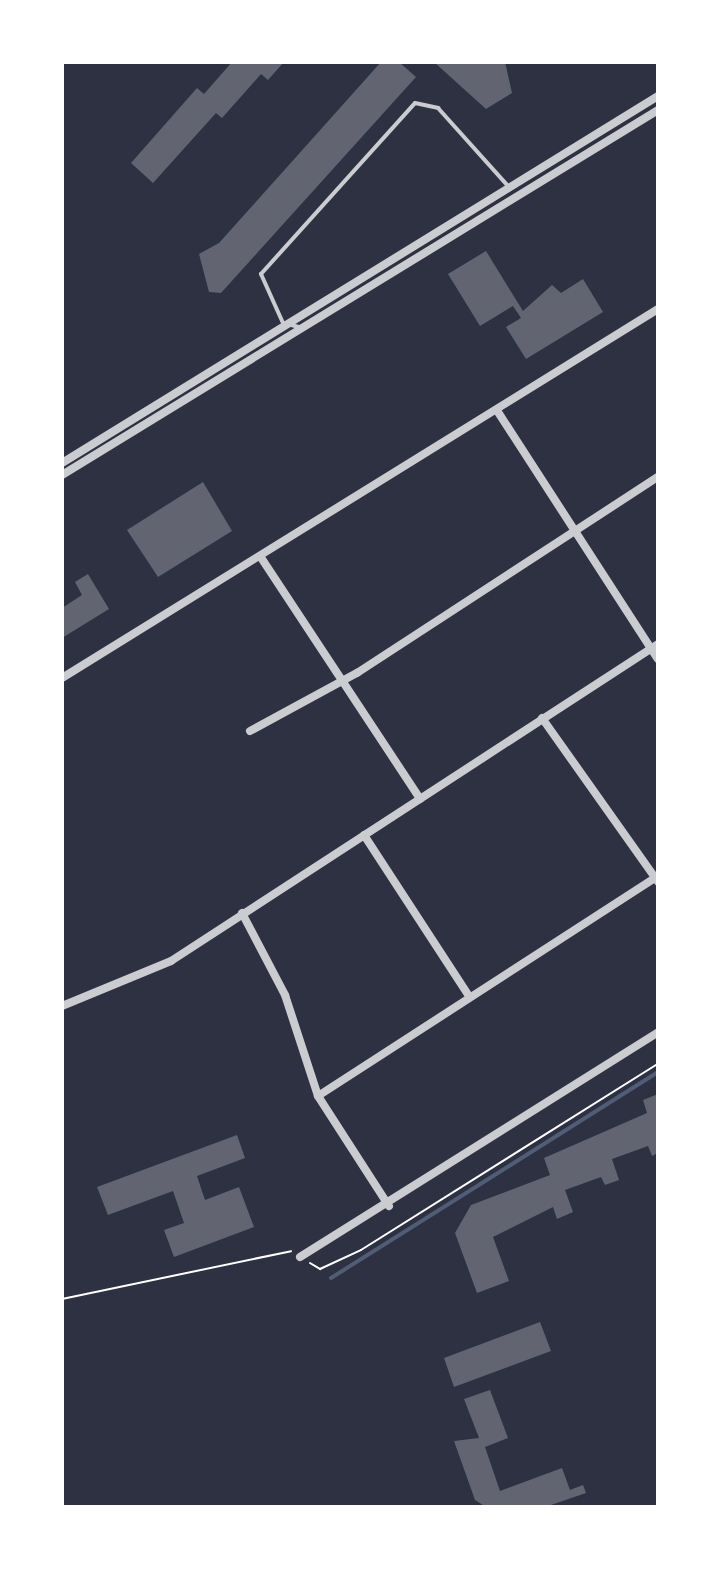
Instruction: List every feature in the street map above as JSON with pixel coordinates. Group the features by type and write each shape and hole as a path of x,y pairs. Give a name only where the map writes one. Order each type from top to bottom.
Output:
{"street":[{"path":"62,463 283,323 400,259 411,243 658,96"},
{"path":"62,475 314,326 658,110"},
{"path":"62,678 498,412 658,309"},
{"path":"498,412 655,647 658,659"},
{"path":"250,731 341,679 576,533 658,477"},
{"path":"260,556 420,799"},
{"path":"62,1006 171,961 655,647"},
{"path":"318,1096 469,996 656,880 542,718"},
{"path":"364,835 469,996"},
{"path":"242,913 285,995 318,1096 389,1206"},
{"path":"300,1257 389,1206 658,1032"}],"lane":[{"path":"314,326 283,323 264,288 265,267 415,103 438,108 507,185"}],"building":[{"path":"232,62 284,62 268,80 261,74 222,118 216,113 153,183 131,163 197,88 204,94"},
{"path":"381,62 399,62 416,77 221,293 209,292 199,254 219,243"},
{"path":"434,62 505,62 512,93 486,109"},
{"path":"486,251 523,311 552,285 561,293 583,279 603,312 526,359 506,327 521,318 513,306 480,326 448,274"},
{"path":"203,482 232,531 158,577 127,530"},
{"path":"88,574 109,609 62,638 62,608 82,595 75,582"},
{"path":"658,1094 658,1153 652,1156 648,1146 612,1159 619,1180 605,1185 601,1177 565,1190 573,1212 557,1219 553,1207 493,1237 509,1281 477,1293 455,1233 471,1205 550,1175 544,1158 647,1113 643,1100"},
{"path":"237,1135 245,1158 197,1176 205,1200 239,1187 254,1227 174,1257 164,1230 184,1223 173,1191 108,1215 97,1187"},
{"path":"540,1322 551,1351 454,1387 444,1358"},
{"path":"490,1390 508,1438 485,1447 500,1491 562,1468 570,1490 583,1485 586,1493 545,1507 486,1507 475,1500 454,1441 479,1438 464,1399"}],"waterway":[{"path":"331,1278 658,1072"}]}
